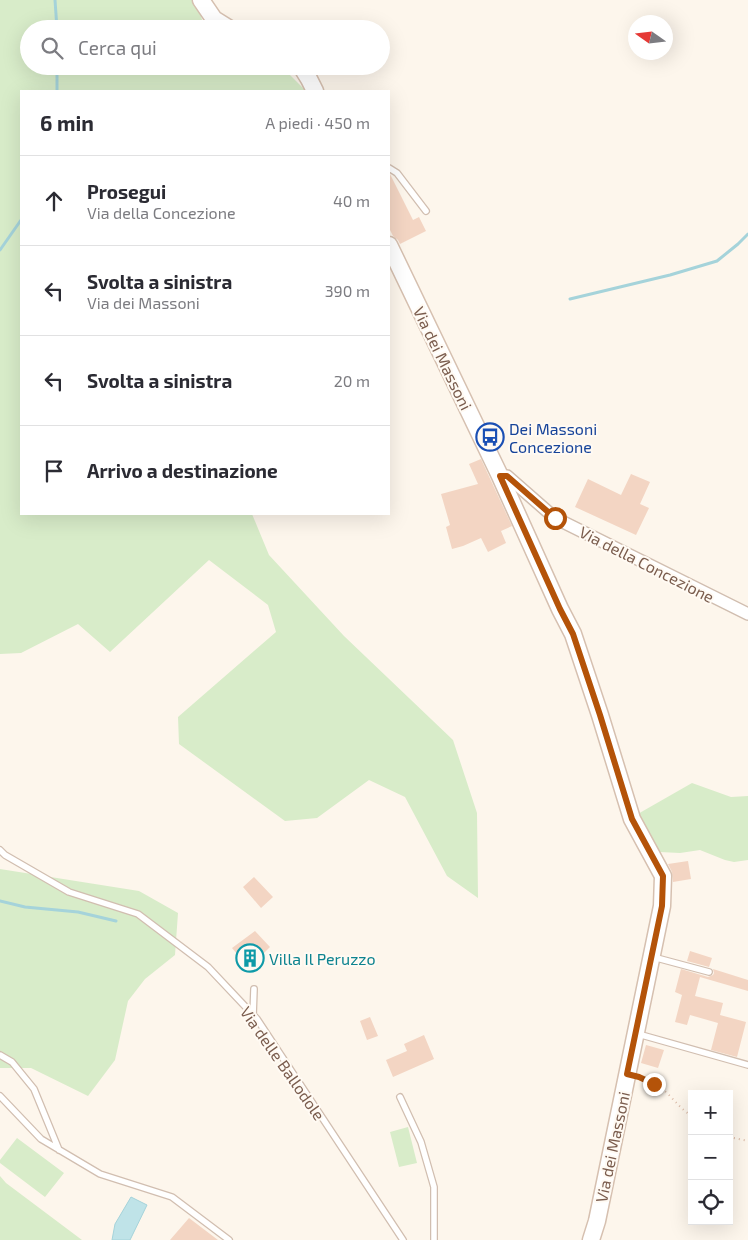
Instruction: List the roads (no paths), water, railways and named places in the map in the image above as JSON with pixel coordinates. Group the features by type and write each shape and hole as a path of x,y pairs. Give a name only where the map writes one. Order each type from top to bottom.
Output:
{"street":[{"path":"200,0 216,20"},
{"path":"307,75 314,90"},
{"name":"Via dei Massoni","path":"390,247 500,476 573,634 632,819 663,876 662,906 597,1221 591,1240"},
{"name":"Via della Concezione","path":"500,476 507,476 555,518 748,614"}],"lane":[{"path":"390,169 397,173 426,211"},
{"name":"Via delle Ballodole","path":"0,850 5,855 68,892 138,914 208,968 253,1016 403,1240"},
{"path":"651,956 709,972"},
{"path":"253,1016 254,989"},
{"path":"636,1034 748,1065"},
{"path":"0,1055 12,1062 34,1089 59,1150"},
{"path":"0,1096 42,1140 100,1174 172,1196 229,1240"},
{"path":"400,1097 421,1142 434,1187 434,1240"}],"water":[{"path":"131,1197 147,1205 130,1240 112,1240 115,1224"}],"waterway":[{"path":"55,0 56,20"},
{"path":"57,75 57,90"},
{"path":"0,250 20,221"},
{"path":"570,299 670,275 717,261 748,234"},
{"path":"0,901 25,907 78,912 116,921"}],"place":[{"name":"Dei Massoni Concezione","path":"490,437"},
{"name":"Villa Il Peruzzo","path":"250,958"}]}
